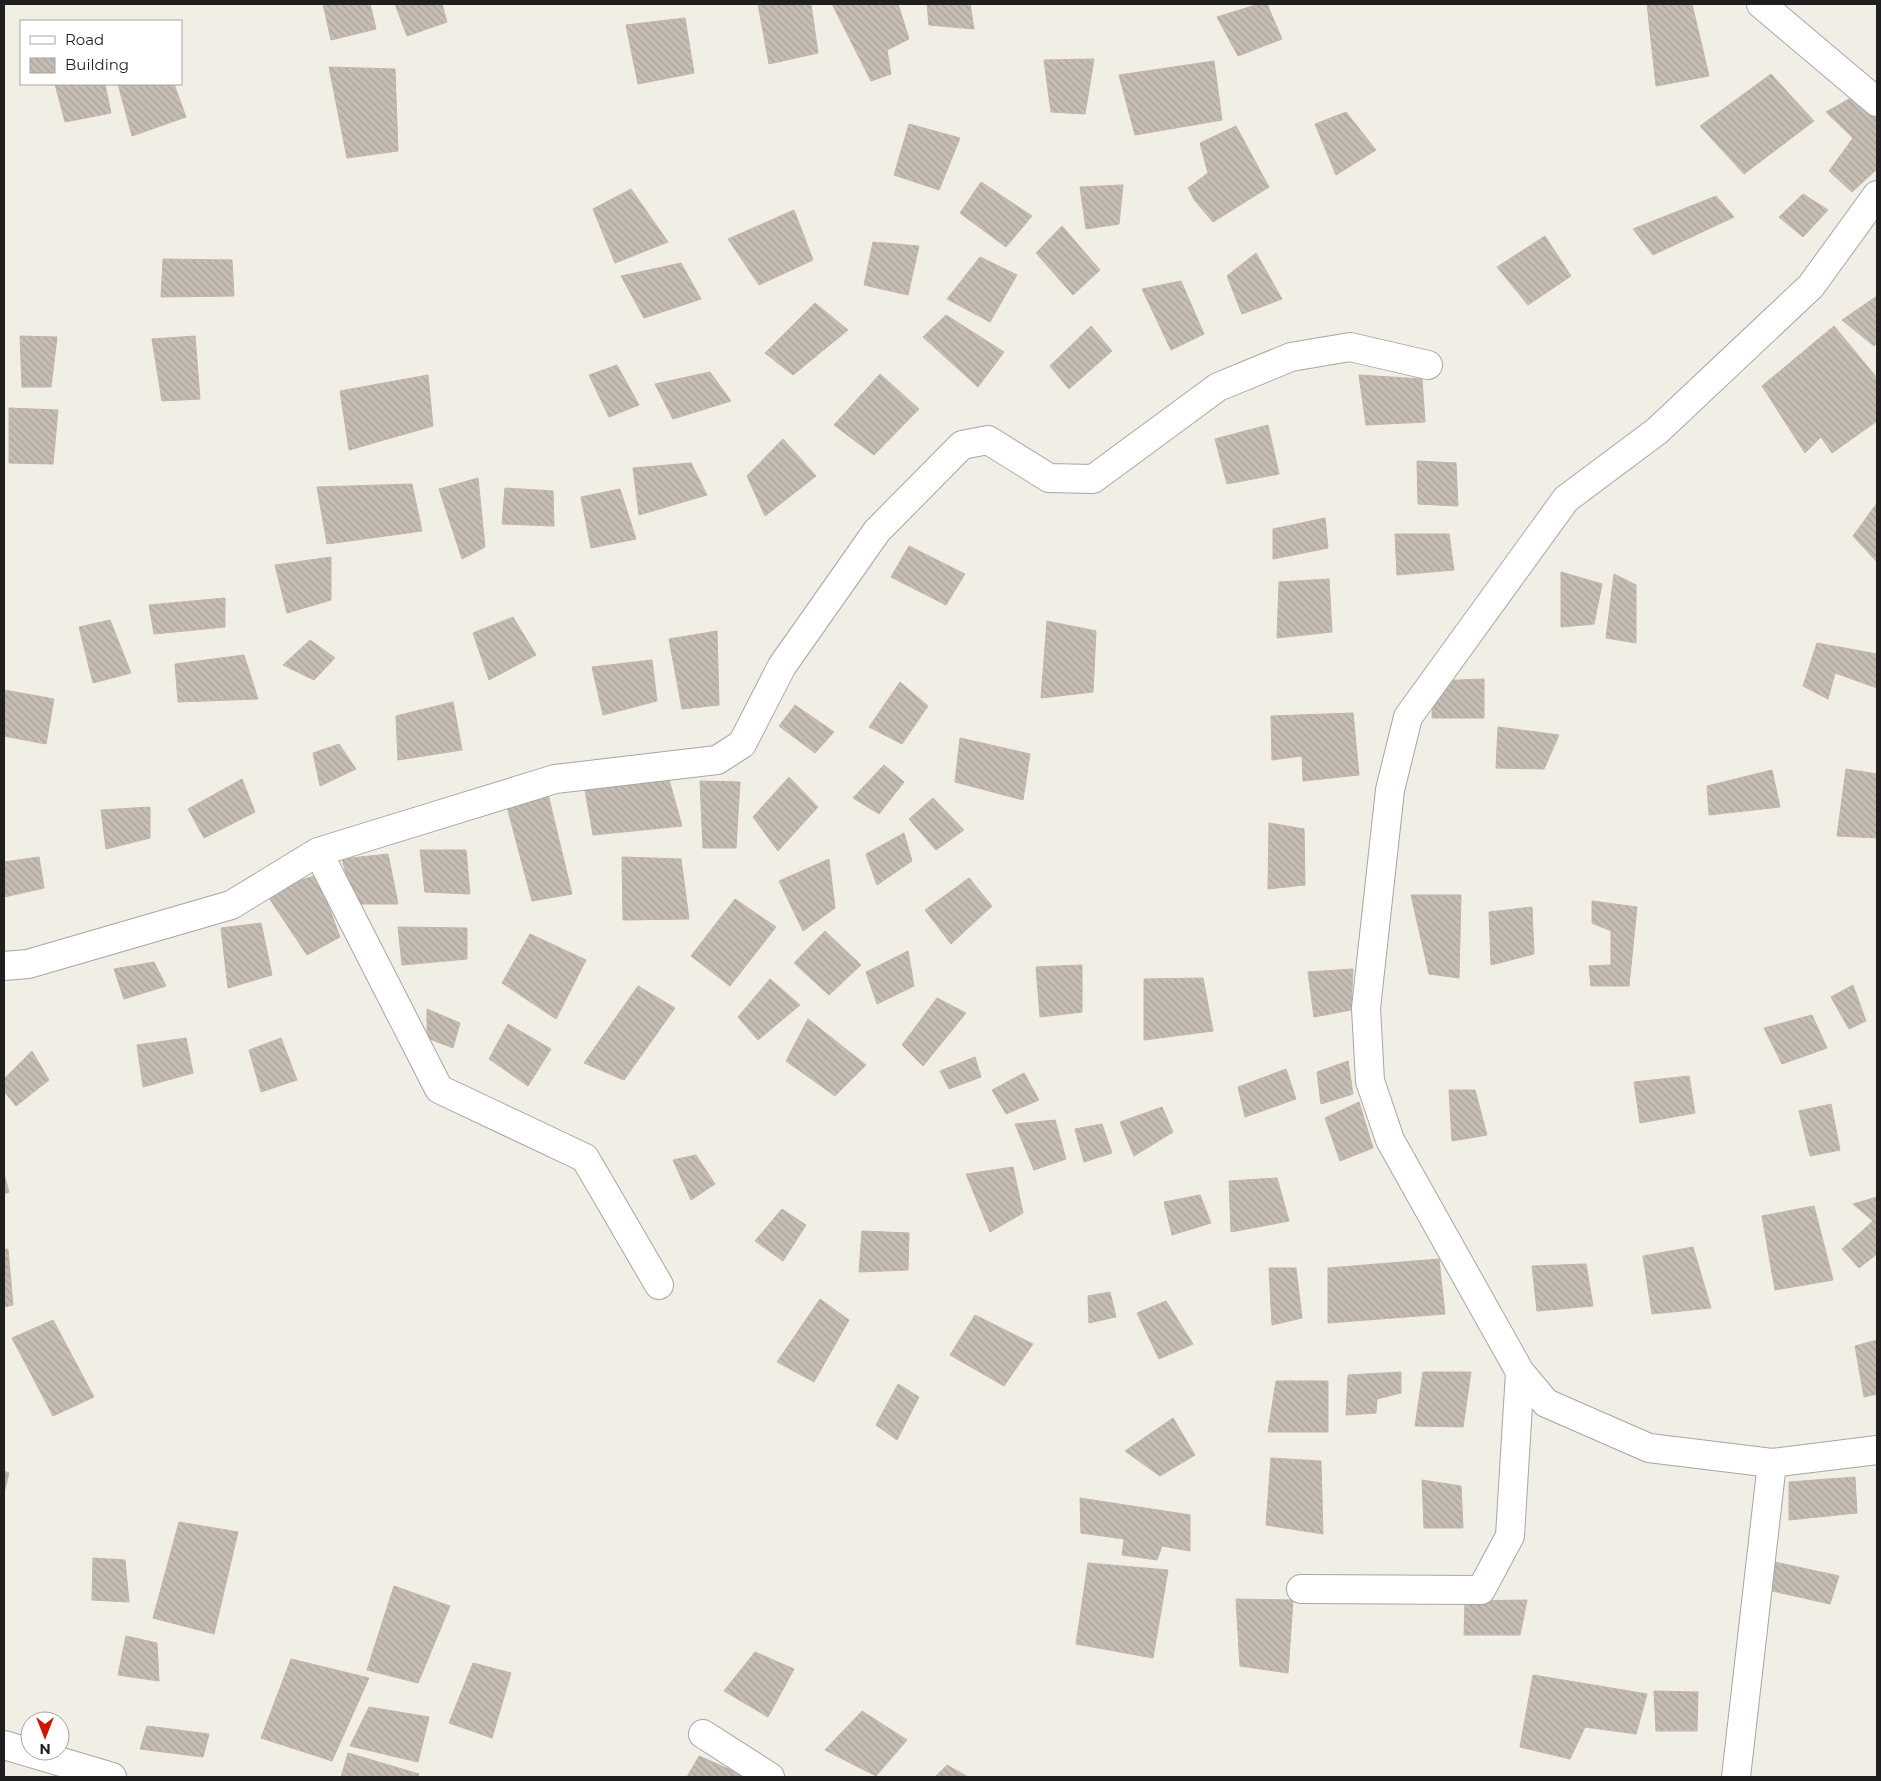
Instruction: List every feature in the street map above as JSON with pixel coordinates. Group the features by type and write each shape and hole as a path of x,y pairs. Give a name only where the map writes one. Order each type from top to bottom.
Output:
{"street":[{"path":"1761,4 1877,102"},
{"path":"1877,195 1811,286 1657,431 1566,499 1408,717 1390,790 1366,1008 1370,1081 1390,1140 1520,1372 1546,1403 1649,1448 1772,1463 1877,1450"},
{"path":"4,966 28,964 231,905 318,852 555,779 717,760 742,744 782,666 877,532 962,445 988,440 1049,478 1093,480 1218,386 1291,357 1350,347 1428,365"},
{"path":"318,852 439,1089 585,1158 660,1285"},
{"path":"1301,1589 1481,1590 1510,1536 1520,1372"},
{"path":"1736,1777 1772,1463"},
{"path":"703,1734 770,1777"},
{"path":"4,1745 112,1777"}],"building":[{"path":"323,4 370,4 376,29 331,40"},
{"path":"395,4 442,4 447,22 407,36"},
{"path":"758,4 811,4 818,53 769,64"},
{"path":"832,4 898,4 909,39 887,50 891,74 871,81"},
{"path":"927,4 970,4 974,29 929,25"},
{"path":"1259,4 1267,4 1282,39 1238,56 1217,17"},
{"path":"1647,4 1692,4 1709,76 1656,86"},
{"path":"685,18 694,73 638,84 626,25"},
{"path":"1094,59 1085,114 1051,112 1044,60"},
{"path":"1214,61 1222,120 1135,135 1119,75"},
{"path":"329,67 395,69 398,151 347,158"},
{"path":"1771,74 1814,121 1744,174 1700,126"},
{"path":"55,85 105,85 111,113 65,122"},
{"path":"118,85 174,85 186,117 132,136"},
{"path":"1856,95 1877,118 1877,169 1852,192 1829,171 1853,138 1826,112"},
{"path":"1346,112 1376,150 1336,175 1315,124"},
{"path":"909,124 960,138 939,190 894,175"},
{"path":"1236,126 1269,187 1213,222 1195,201 1188,188 1208,173 1200,143"},
{"path":"981,182 1032,216 1006,247 960,213"},
{"path":"1123,185 1119,224 1086,229 1080,187"},
{"path":"631,189 668,242 615,263 593,209"},
{"path":"1803,194 1828,210 1803,237 1779,217"},
{"path":"1716,196 1734,217 1653,255 1633,229"},
{"path":"794,210 813,260 759,285 728,239"},
{"path":"1062,226 1100,270 1073,295 1036,253"},
{"path":"1545,236 1571,276 1528,305 1497,267"},
{"path":"873,242 919,246 908,295 864,285"},
{"path":"1256,253 1282,299 1242,314 1227,276"},
{"path":"980,257 1017,275 990,322 947,299"},
{"path":"163,259 232,260 234,296 161,297"},
{"path":"681,263 701,299 644,318 621,276"},
{"path":"1181,281 1204,334 1171,350 1142,289"},
{"path":"1877,296 1877,342 1874,346 1842,320"},
{"path":"815,303 848,330 793,375 765,353"},
{"path":"946,315 1004,352 978,387 923,337"},
{"path":"1091,326 1112,351 1069,389 1050,366"},
{"path":"1834,326 1877,378 1877,421 1832,453 1821,437 1805,453 1762,386"},
{"path":"20,336 57,337 51,387 22,387"},
{"path":"195,336 200,399 162,401 152,339"},
{"path":"617,365 639,405 609,417 589,375"},
{"path":"710,372 731,401 673,419 655,384"},
{"path":"880,374 919,409 874,455 834,425"},
{"path":"428,375 433,426 349,450 340,391"},
{"path":"1359,375 1422,379 1425,422 1366,425"},
{"path":"9,408 58,410 53,464 9,463"},
{"path":"1268,425 1279,474 1227,484 1215,439"},
{"path":"783,439 816,476 765,516 747,476"},
{"path":"1417,461 1456,463 1458,506 1418,504"},
{"path":"691,463 707,495 639,515 633,468"},
{"path":"478,478 485,547 462,559 439,489"},
{"path":"412,484 422,531 327,544 317,487"},
{"path":"505,488 553,491 554,526 502,524"},
{"path":"620,489 636,539 591,548 581,497"},
{"path":"1877,503 1877,560 1876,561 1853,536"},
{"path":"1325,518 1328,548 1273,559 1273,529"},
{"path":"1395,534 1449,534 1454,570 1397,575"},
{"path":"909,546 965,574 946,605 891,577"},
{"path":"331,557 331,600 287,613 275,565"},
{"path":"1561,572 1602,584 1594,624 1561,627"},
{"path":"1614,574 1636,585 1636,643 1606,638"},
{"path":"1329,579 1332,632 1277,638 1279,582"},
{"path":"225,598 225,627 154,634 149,605"},
{"path":"513,617 536,655 489,680 473,633"},
{"path":"110,620 131,673 93,683 79,627"},
{"path":"1047,621 1096,631 1093,692 1041,698"},
{"path":"717,631 719,705 682,709 669,639"},
{"path":"310,640 335,658 314,680 283,665"},
{"path":"1817,643 1877,654 1877,688 1835,673 1828,699 1803,686"},
{"path":"244,655 258,699 178,702 175,664"},
{"path":"652,660 657,701 603,715 592,667"},
{"path":"1484,679 1484,718 1432,718 1433,681"},
{"path":"900,682 928,706 902,744 869,727"},
{"path":"4,690 54,699 46,744 4,736"},
{"path":"453,702 462,750 398,760 396,716"},
{"path":"795,705 834,732 815,753 779,726"},
{"path":"1353,713 1359,775 1303,781 1302,756 1272,760 1271,716"},
{"path":"1498,727 1559,735 1544,769 1496,768"},
{"path":"960,738 1030,754 1023,800 955,782"},
{"path":"339,744 356,769 320,786 313,753"},
{"path":"884,765 904,782 879,814 853,798"},
{"path":"1846,769 1877,774 1877,838 1837,836"},
{"path":"1772,770 1780,807 1709,815 1707,786"},
{"path":"668,776 682,826 593,835 584,785"},
{"path":"789,777 818,807 778,851 753,817"},
{"path":"242,779 255,812 204,838 188,809"},
{"path":"700,781 740,782 736,848 703,848"},
{"path":"547,790 572,894 532,901 506,803"},
{"path":"933,798 964,830 936,850 909,819"},
{"path":"150,807 150,838 106,849 101,810"},
{"path":"1269,823 1304,829 1305,885 1268,889"},
{"path":"904,833 912,861 877,885 866,854"},
{"path":"420,850 466,850 470,894 425,892"},
{"path":"388,854 398,904 354,904 342,859"},
{"path":"39,857 44,888 4,897 4,862"},
{"path":"622,857 681,859 689,919 623,920"},
{"path":"829,859 835,908 803,931 779,881"},
{"path":"317,875 340,937 307,955 265,892"},
{"path":"969,878 992,906 951,944 925,910"},
{"path":"1411,895 1461,895 1459,978 1429,974"},
{"path":"735,899 776,927 730,986 691,956"},
{"path":"1592,901 1637,907 1629,986 1591,986 1589,966 1611,965 1611,931 1592,923"},
{"path":"1532,907 1534,954 1491,965 1489,912"},
{"path":"261,923 272,975 228,988 221,928"},
{"path":"398,927 467,928 467,959 402,965"},
{"path":"825,931 861,965 829,995 794,963"},
{"path":"530,934 586,960 556,1019 502,983"},
{"path":"908,951 914,986 877,1004 866,972"},
{"path":"154,962 166,986 124,999 114,969"},
{"path":"1082,965 1082,1012 1040,1017 1036,967"},
{"path":"1353,969 1351,1010 1314,1017 1308,972"},
{"path":"1203,978 1213,1031 1144,1040 1144,979"},
{"path":"770,979 800,1005 758,1040 738,1017"},
{"path":"1853,985 1866,1021 1849,1029 1831,997"},
{"path":"638,986 675,1008 624,1080 584,1063"},
{"path":"937,998 966,1013 923,1066 902,1045"},
{"path":"427,1009 460,1023 453,1048 427,1038"},
{"path":"1812,1015 1827,1048 1782,1064 1764,1028"},
{"path":"808,1019 866,1065 835,1096 786,1061"},
{"path":"508,1024 551,1049 528,1086 489,1059"},
{"path":"186,1038 193,1073 143,1087 137,1045"},
{"path":"281,1038 297,1080 261,1092 249,1050"},
{"path":"32,1051 49,1080 16,1106 4,1091 4,1079"},
{"path":"975,1057 981,1077 949,1089 940,1071"},
{"path":"1348,1061 1353,1094 1321,1104 1317,1072"},
{"path":"1286,1069 1296,1099 1245,1117 1238,1087"},
{"path":"1024,1073 1039,1100 1006,1114 992,1090"},
{"path":"1689,1076 1695,1113 1640,1123 1634,1082"},
{"path":"1449,1090 1475,1090 1487,1135 1452,1141"},
{"path":"1359,1102 1373,1148 1340,1161 1325,1118"},
{"path":"1831,1104 1840,1150 1810,1156 1799,1111"},
{"path":"1162,1107 1173,1132 1134,1156 1120,1122"},
{"path":"1055,1120 1066,1159 1034,1170 1015,1124"},
{"path":"1102,1124 1112,1153 1084,1162 1075,1129"},
{"path":"696,1155 715,1184 691,1200 673,1160"},
{"path":"1013,1167 1023,1213 990,1232 966,1174"},
{"path":"4,1174 9,1192 4,1194"},
{"path":"1277,1178 1289,1221 1231,1232 1229,1181"},
{"path":"1200,1195 1211,1223 1172,1235 1164,1202"},
{"path":"1877,1197 1877,1254 1859,1268 1842,1249 1873,1221 1853,1204"},
{"path":"1814,1206 1833,1280 1775,1290 1762,1216"},
{"path":"782,1209 806,1225 783,1261 755,1241"},
{"path":"862,1231 909,1233 908,1270 859,1272"},
{"path":"1693,1247 1711,1308 1652,1314 1643,1256"},
{"path":"8,1249 13,1305 4,1307 4,1250"},
{"path":"1439,1259 1445,1314 1328,1323 1328,1268"},
{"path":"1586,1264 1593,1306 1537,1311 1532,1266"},
{"path":"1269,1268 1296,1268 1302,1318 1272,1325"},
{"path":"1110,1292 1116,1317 1089,1323 1088,1296"},
{"path":"820,1299 849,1320 814,1382 777,1362"},
{"path":"1166,1301 1193,1344 1159,1359 1137,1313"},
{"path":"975,1315 1033,1344 1004,1386 950,1355"},
{"path":"53,1320 94,1397 53,1416 12,1338"},
{"path":"1877,1340 1877,1394 1864,1397 1855,1346"},
{"path":"1401,1372 1401,1393 1377,1399 1376,1413 1346,1415 1348,1375"},
{"path":"1423,1372 1471,1372 1463,1427 1415,1426"},
{"path":"1276,1381 1328,1381 1328,1432 1268,1432"},
{"path":"898,1384 919,1397 897,1440 876,1425"},
{"path":"1173,1418 1195,1455 1160,1476 1125,1451"},
{"path":"1271,1458 1321,1461 1323,1534 1266,1525"},
{"path":"4,1471 9,1473 4,1493"},
{"path":"1855,1477 1857,1513 1789,1520 1789,1482"},
{"path":"1422,1480 1461,1486 1463,1528 1424,1528"},
{"path":"1080,1498 1190,1515 1190,1551 1162,1546 1157,1560 1122,1555 1124,1539 1081,1533"},
{"path":"179,1522 238,1532 214,1634 153,1618"},
{"path":"93,1558 125,1560 129,1602 92,1600"},
{"path":"1775,1562 1839,1576 1830,1604 1768,1590"},
{"path":"1088,1563 1168,1570 1153,1658 1076,1644"},
{"path":"394,1586 450,1606 418,1683 367,1670"},
{"path":"1236,1599 1293,1600 1288,1673 1240,1666"},
{"path":"1527,1600 1520,1635 1464,1635 1465,1601"},
{"path":"126,1636 157,1643 159,1681 118,1675"},
{"path":"755,1652 794,1669 768,1717 724,1691"},
{"path":"291,1659 369,1678 332,1761 261,1738"},
{"path":"473,1663 511,1673 492,1738 449,1723"},
{"path":"1533,1675 1647,1694 1636,1734 1585,1727 1570,1759 1520,1747"},
{"path":"1654,1691 1698,1692 1697,1731 1656,1731"},
{"path":"369,1707 429,1717 418,1762 350,1746"},
{"path":"862,1711 907,1740 876,1776 825,1750"},
{"path":"147,1726 209,1734 203,1757 140,1749"},
{"path":"348,1753 419,1774 418,1777 341,1777"},
{"path":"699,1756 747,1777 687,1777"},
{"path":"947,1765 968,1777 935,1777"}]}
